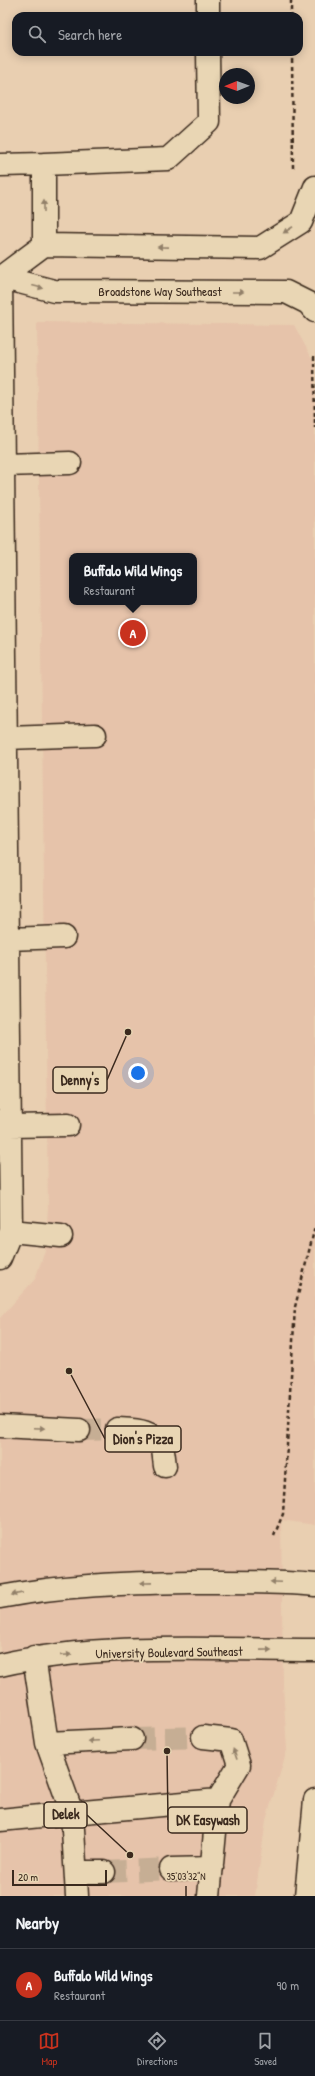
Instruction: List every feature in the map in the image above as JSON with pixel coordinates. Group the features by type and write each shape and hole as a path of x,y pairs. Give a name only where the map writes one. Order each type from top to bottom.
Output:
{"street":[{"path":"208,0 208,12"},
{"path":"0,165 168,159 209,122 208,56"},
{"path":"44,164 44,245"},
{"path":"0,1258 11,1231 4,464 0,276 44,245 260,248 301,222 315,187"},
{"name":"Broadstone Way Southeast","path":"0,276 54,291 286,292 308,303 315,311"},
{"path":"4,464 70,462"},
{"path":"6,738 95,735"},
{"path":"8,938 64,937"},
{"path":"10,1126 68,1125"},
{"path":"11,1231 61,1236"},
{"path":"0,1426 79,1430"},
{"path":"117,1429 139,1430 152,1435 162,1446 165,1466"},
{"path":"0,1597 27,1592 125,1583 275,1582 315,1585"},
{"name":"University Boulevard Southeast","path":"0,1665 34,1657 138,1650 315,1650"},
{"path":"34,1657 47,1743 72,1813 77,1872 77,1896"},
{"path":"202,1737 231,1740 239,1764 218,1800 209,1896"},
{"path":"47,1743 132,1740"},
{"path":"0,1820 218,1800"},
{"path":"306,1896 315,1800"},
{"path":"171,1870 212,1868"},
{"path":"77,1872 104,1872"}],"path":[{"path":"291,0 291,12"},
{"path":"292,56 294,174"},
{"path":"314,356 315,428"},
{"path":"274,1536 283,1514 295,1307 315,1227"}],"shaded area":[{"path":"37,322 294,325 315,364 315,1525 281,1520 283,1686 287,1750 266,1820 255,1896 0,1896 0,1318 35,1279 45,1251 48,1208"}],"tunnel":[{"path":"79,1430 117,1429"},
{"path":"132,1739 203,1737"},
{"path":"104,1872 171,1869"}],"place":[{"name":"Buffalo Wild Wings","path":"133,633"},
{"name":"Denny's","path":"128,1032"},
{"name":"Dion's Pizza","path":"69,1371"},
{"name":"DK Easywash","path":"167,1751"},
{"name":"Delek","path":"130,1855"}]}
